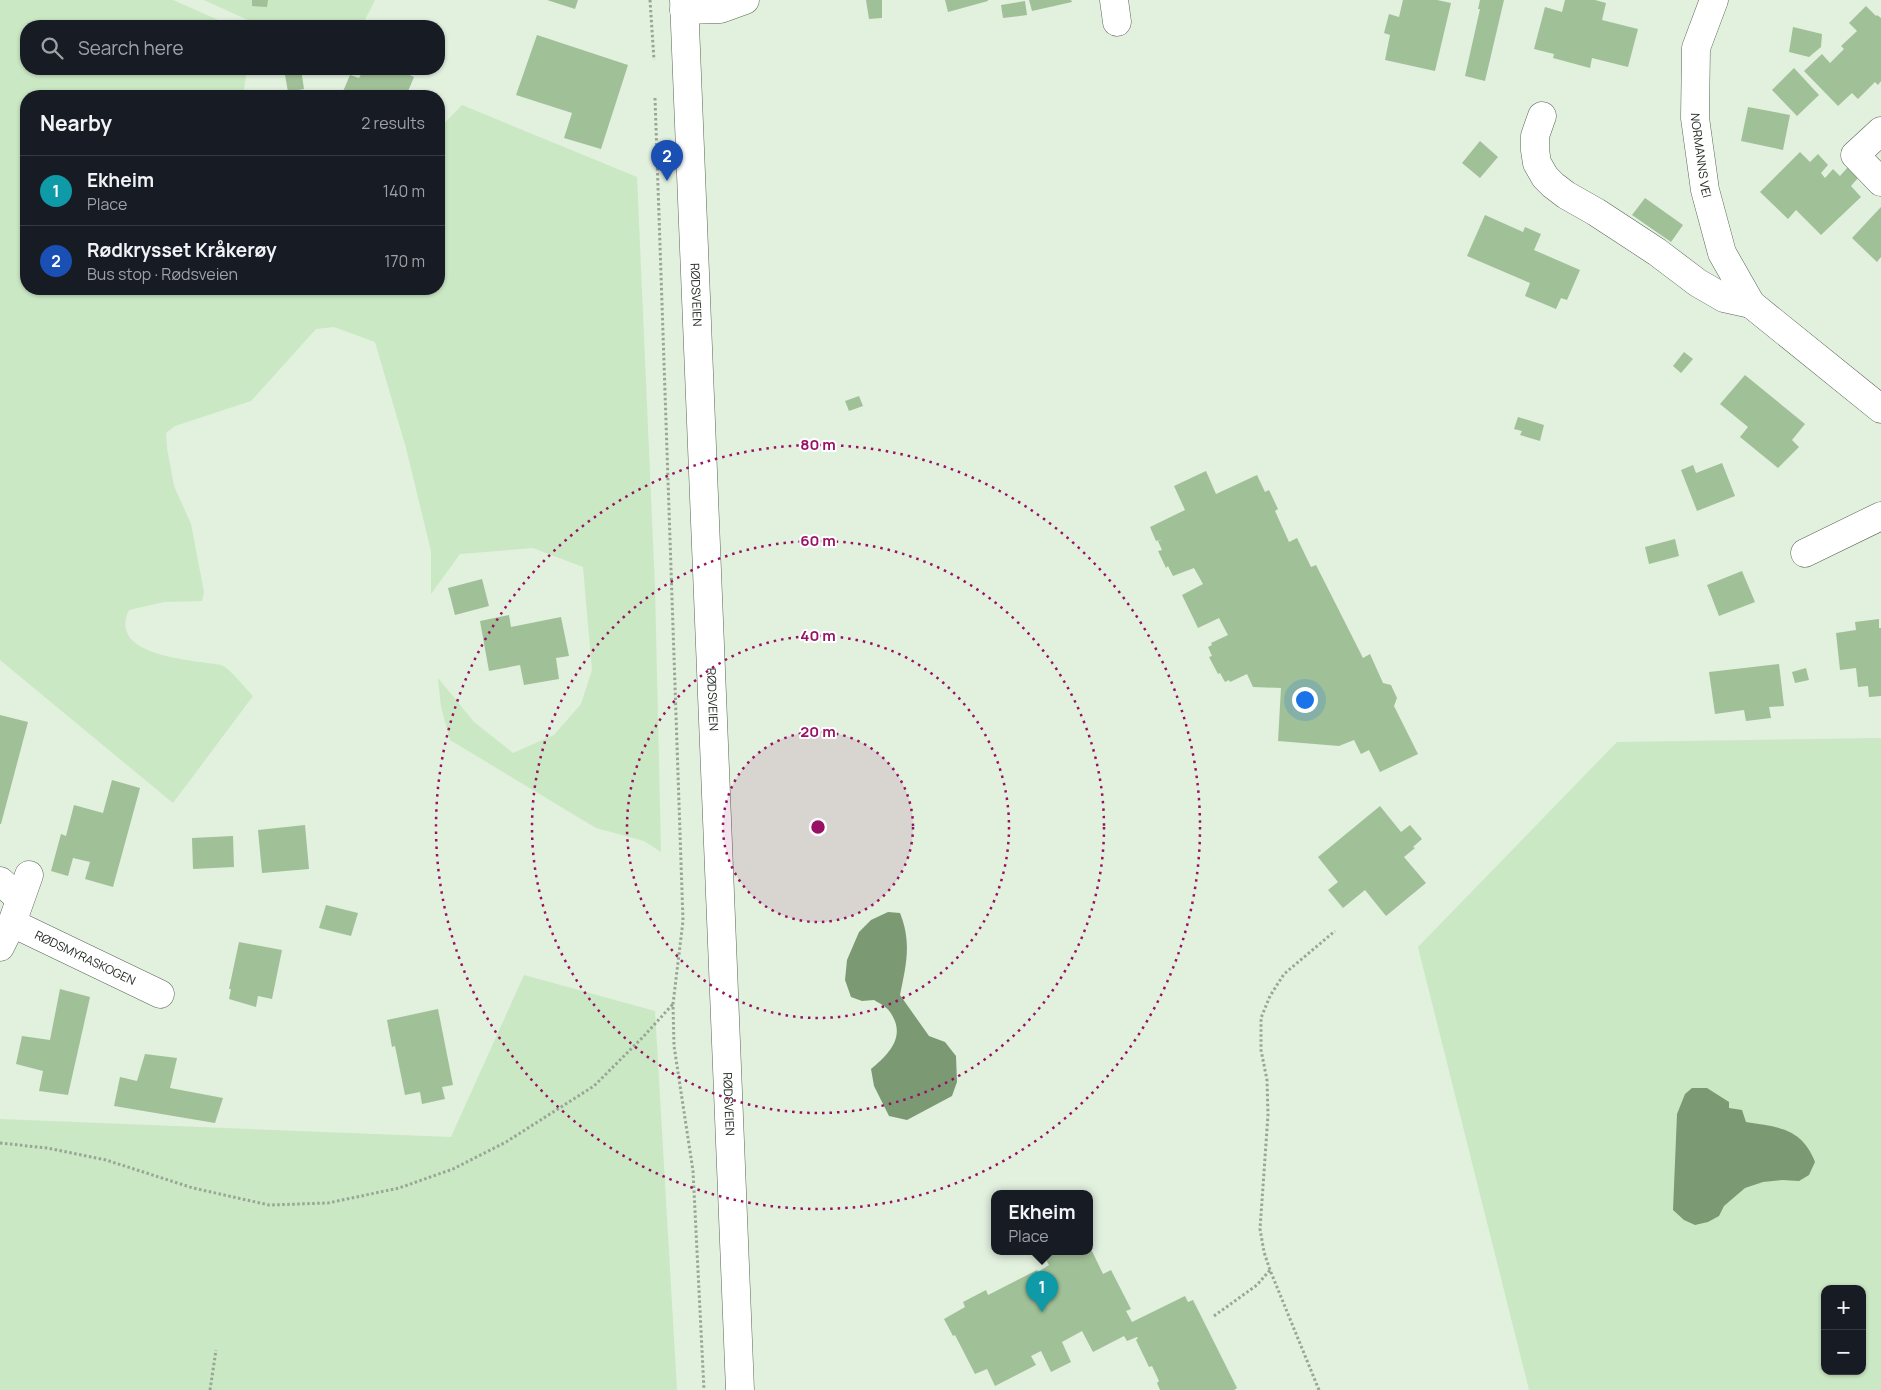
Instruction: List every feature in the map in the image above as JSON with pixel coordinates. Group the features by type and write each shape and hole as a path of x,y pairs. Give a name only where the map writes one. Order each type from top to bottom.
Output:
{"street":[{"name":"RØDSVEIEN","path":"740,1390 684,5 720,9 745,0"},
{"name":"NORMANNS VEI","path":"1714,0 1696,48 1695,118 1706,190 1722,253 1751,304 1881,409"},
{"name":"NORMANNS VEI","path":"1542,116 1535,136 1537,163 1545,177 1553,185 1657,252 1698,283 1724,298 1751,304"},
{"path":"1881,131 1855,155 1881,182"},
{"path":"1805,553 1881,516"},
{"name":"RØDSMYRASKOGEN","path":"0,947 15,894 160,994"}],"path":[{"path":"650,0 654,67"},
{"path":"655,96 684,921 673,1004 674,1046 693,1171 704,1390"},
{"path":"1319,1390 1270,1270 1264,1252 1260,1229 1268,1115 1267,1080 1261,1050 1261,1018 1270,996 1284,974 1335,931"},
{"path":"0,1143 48,1148 106,1160 193,1188 269,1206 328,1203 399,1188 453,1169 506,1142 594,1086 673,1004"},
{"path":"1214,1316 1257,1286 1270,1270"},
{"path":"210,1390 216,1350"}],"shaded area":[{"path":"0,0 173,0 218,20 20,20 20,75 246,75 244,90 20,90 20,295 445,295 445,123 462,105 637,177 655,588 661,852 644,841 596,828 450,740 441,707 438,678 474,722 513,753 554,735 581,704 592,670 583,567 533,548 460,554 431,594 431,551 406,448 375,342 334,327 316,329 251,401 175,426 166,433 174,486 191,524 204,592 202,601 164,602 129,610 125,624 129,636 138,645 165,656 223,666 253,696 173,803 0,660"},
{"path":"204,0 375,0 365,20 248,20"},
{"path":"1881,738 1881,1390 1529,1390 1418,947 1617,742"},
{"path":"888,912 900,913 906,934 907,954 900,995 929,1036 945,1042 956,1056 957,1082 952,1096 907,1120 889,1116 874,1086 871,1069 894,1044 897,1029 895,1021 887,1008 874,1000 862,1001 851,997 845,980 847,960 859,932 871,920"},
{"path":"524,975 655,1011 677,1390 0,1390 0,1119 451,1137"},
{"path":"1692,1088 1707,1088 1729,1102 1729,1108 1742,1110 1746,1122 1778,1128 1796,1136 1810,1151 1815,1162 1809,1175 1799,1181 1763,1182 1745,1188 1724,1206 1719,1216 1708,1222 1695,1225 1684,1220 1673,1210 1677,1114 1685,1094"}],"building":[{"path":"252,0 268,0 267,7 252,6"},
{"path":"547,0 578,0 575,9"},
{"path":"866,0 882,0 882,18 869,19"},
{"path":"945,0 988,0 988,1 948,12"},
{"path":"1029,0 1071,0 1072,2 1032,11"},
{"path":"1403,0 1437,0 1451,3 1435,71 1385,60 1390,35 1384,33 1389,14 1399,17"},
{"path":"1480,0 1504,0 1485,81 1465,76 1480,9 1478,9"},
{"path":"1565,0 1595,0 1606,3 1602,20 1638,29 1628,67 1592,58 1590,68 1553,58 1554,54 1534,49 1545,7 1562,12"},
{"path":"1025,1 1027,15 1003,18 1001,5"},
{"path":"1866,6 1876,16 1881,18 1881,81 1878,85 1875,82 1858,99 1852,93 1838,106 1804,71 1822,54 1830,63 1844,49 1841,46 1857,31 1849,23"},
{"path":"1793,27 1822,34 1821,47 1809,57 1789,52"},
{"path":"537,35 628,65 601,149 564,138 572,113 516,95"},
{"path":"1794,68 1819,95 1797,116 1772,90"},
{"path":"285,75 302,75 304,89 288,90"},
{"path":"350,75 359,78 361,75 409,75 414,77 409,90 344,90"},
{"path":"1748,107 1790,115 1783,150 1741,141"},
{"path":"1480,141 1498,157 1480,178 1462,163"},
{"path":"1800,152 1810,162 1818,154 1828,165 1821,173 1825,178 1833,169 1840,176 1848,167 1858,178 1851,186 1861,197 1821,235 1796,210 1788,219 1760,192"},
{"path":"1645,198 1683,225 1671,242 1632,215"},
{"path":"1881,207 1881,257 1877,262 1852,238"},
{"path":"1485,215 1523,232 1525,227 1541,234 1534,250 1580,270 1567,300 1561,298 1556,309 1525,296 1530,283 1467,256"},
{"path":"1684,352 1693,359 1681,373 1673,366"},
{"path":"1745,375 1805,424 1792,440 1799,447 1778,468 1740,437 1748,427 1720,404"},
{"path":"859,396 863,406 849,411 845,401"},
{"path":"1518,417 1544,425 1540,441 1520,435 1522,431 1514,429"},
{"path":"1722,463 1735,496 1697,511 1681,470 1693,465 1696,473"},
{"path":"1206,471 1216,494 1257,475 1265,492 1269,490 1278,509 1275,511 1289,542 1297,538 1311,567 1316,565 1363,658 1370,654 1383,683 1391,685 1397,698 1394,706 1418,754 1380,772 1369,750 1361,754 1354,740 1339,746 1278,741 1281,688 1253,687 1247,674 1230,682 1229,680 1225,682 1220,673 1218,674 1209,657 1212,656 1208,647 1212,645 1211,643 1228,635 1219,618 1198,628 1182,595 1203,584 1194,568 1173,576 1168,566 1166,568 1158,551 1162,550 1158,541 1162,540 1156,541 1150,527 1185,510 1174,486"},
{"path":"1675,539 1679,556 1649,564 1645,547"},
{"path":"1742,571 1755,602 1719,616 1707,585"},
{"path":"482,579 489,606 455,615 448,588"},
{"path":"509,615 511,627 561,617 569,656 556,658 559,679 524,685 520,665 489,671 480,621"},
{"path":"1879,619 1879,628 1881,628 1881,696 1869,697 1868,686 1858,687 1856,668 1840,670 1836,633 1856,630 1855,622"},
{"path":"1779,664 1784,706 1769,707 1771,718 1746,721 1744,710 1715,714 1709,672"},
{"path":"1806,668 1809,680 1795,683 1792,672"},
{"path":"0,715 28,722 1,824 0,824"},
{"path":"112,780 140,788 113,887 85,879 90,862 73,858 68,876 51,871 61,834 66,836 74,805 103,813"},
{"path":"1380,806 1401,832 1410,825 1422,839 1404,857 1426,883 1386,916 1365,890 1343,908 1328,890 1338,882 1318,857"},
{"path":"305,825 309,869 262,873 258,830"},
{"path":"233,836 234,867 193,869 192,838"},
{"path":"326,905 358,913 351,936 319,928"},
{"path":"239,942 282,950 272,999 258,996 256,1007 229,999 231,989 229,989"},
{"path":"60,989 90,997 68,1095 39,1091 43,1071 16,1064 22,1036 50,1040"},
{"path":"438,1009 453,1085 442,1087 445,1099 422,1104 420,1092 405,1095 395,1046 392,1047 387,1020"},
{"path":"145,1054 177,1058 170,1088 223,1098 215,1123 114,1106 120,1077 137,1081"},
{"path":"1093,1253 1103,1274 1111,1270 1131,1309 1126,1311 1132,1322 1185,1296 1188,1302 1193,1300 1237,1388 1234,1390 1160,1390 1157,1383 1159,1381 1152,1366 1149,1367 1136,1340 1137,1337 1127,1341 1124,1336 1093,1352 1082,1331 1062,1342 1071,1362 1051,1372 1041,1351 1031,1356 1036,1365 995,1386 987,1369 975,1374 955,1335 953,1336 944,1319 965,1307 963,1302 986,1290 988,1295 1037,1270 1038,1272 1049,1265 1045,1258 1051,1255 1093,1255"}],"place":[{"name":"Rødkrysset Kråkerøy","path":"667,181"},
{"name":"Ekheim","path":"1042,1312"}]}
